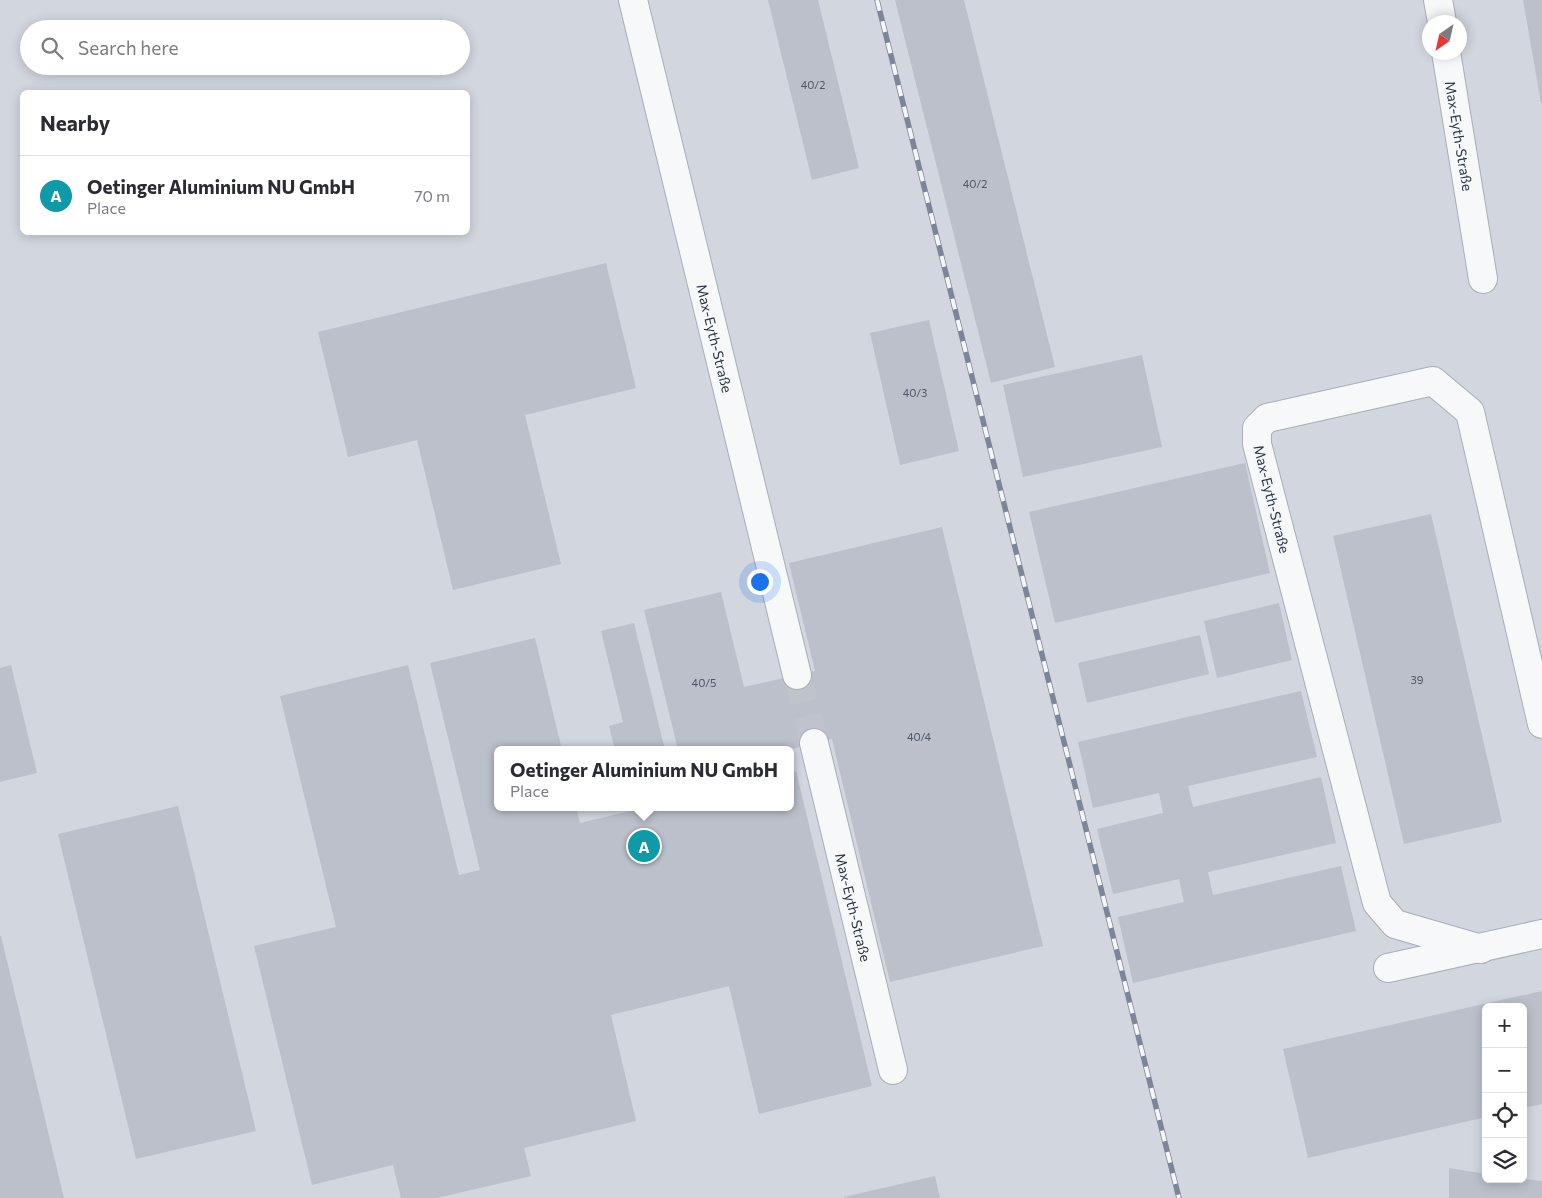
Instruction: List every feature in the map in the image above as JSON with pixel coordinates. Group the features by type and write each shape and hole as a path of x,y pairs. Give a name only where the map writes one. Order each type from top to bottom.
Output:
{"lane":[{"name":"Max-Eyth-Straße","path":"633,0 797,675"},
{"path":"1438,0 1441,15"},
{"name":"Max-Eyth-Straße","path":"1447,60 1482,279"},
{"name":"Max-Eyth-Straße","path":"1481,949 1394,924 1377,903 1257,444 1257,428 1266,418 1433,382 1470,412 1542,724"},
{"name":"Max-Eyth-Straße","path":"814,743 893,1070"},
{"name":"Max-Eyth-Straße","path":"1388,968 1542,934"}],"shaded area":[{"path":"0,0 1542,0 1542,1198 0,1198"}],"building":[{"path":"768,0 818,0 859,168 812,180"},
{"path":"895,0 964,0 1055,367 991,383"},
{"path":"1523,0 1542,0 1542,103 1541,103"},
{"path":"606,263 636,388 525,415 561,564 453,590 417,440 348,457 318,332"},
{"path":"929,320 959,451 900,465 870,333"},
{"path":"1142,355 1162,447 1023,477 1003,385"},
{"path":"1245,463 1270,573 1055,623 1029,512"},
{"path":"1431,514 1502,822 1404,844 1333,536"},
{"path":"942,527 1043,946 890,982 832,739 794,748 794,746 677,746 644,610 721,592 744,687 815,671 789,563"},
{"path":"1279,603 1292,660 1217,678 1204,621"},
{"path":"634,623 664,746 614,746 609,726 623,722 601,631"},
{"path":"1200,635 1209,674 1087,703 1078,663"},
{"path":"535,638 561,746 494,746 494,811 577,811 580,823 630,811 794,811 794,772 796,771 872,1086 759,1114 729,986 611,1015 636,1121 524,1148 531,1176 437,1198 401,1198 393,1165 312,1185 254,946 336,927 280,696 408,665 459,875 480,870 430,663"},
{"path":"11,665 37,773 0,782 0,668"},
{"path":"1301,691 1317,757 1188,786 1193,807 1321,777 1336,843 1208,872 1213,895 1341,866 1356,931 1133,983 1118,917 1184,902 1179,879 1113,894 1097,829 1163,813 1159,793 1093,808 1078,742"},
{"path":"178,806 256,1131 136,1159 58,834"},
{"path":"1,936 64,1198 0,1198"},
{"path":"1542,991 1542,1104 1527,1107 1527,1003 1488,1003"},
{"path":"1482,1004 1482,1118 1308,1158 1283,1049"},
{"path":"1449,1168 1482,1173 1482,1183 1527,1183 1527,1179 1542,1181 1542,1198 1449,1198"},
{"path":"935,1176 940,1198 844,1198 844,1197"}],"tunnel":[{"path":"797,675 814,743"}],"railway":[{"path":"877,0 1179,1198"}],"place":[{"name":"Oetinger Aluminium NU GmbH","path":"644,846"}]}
